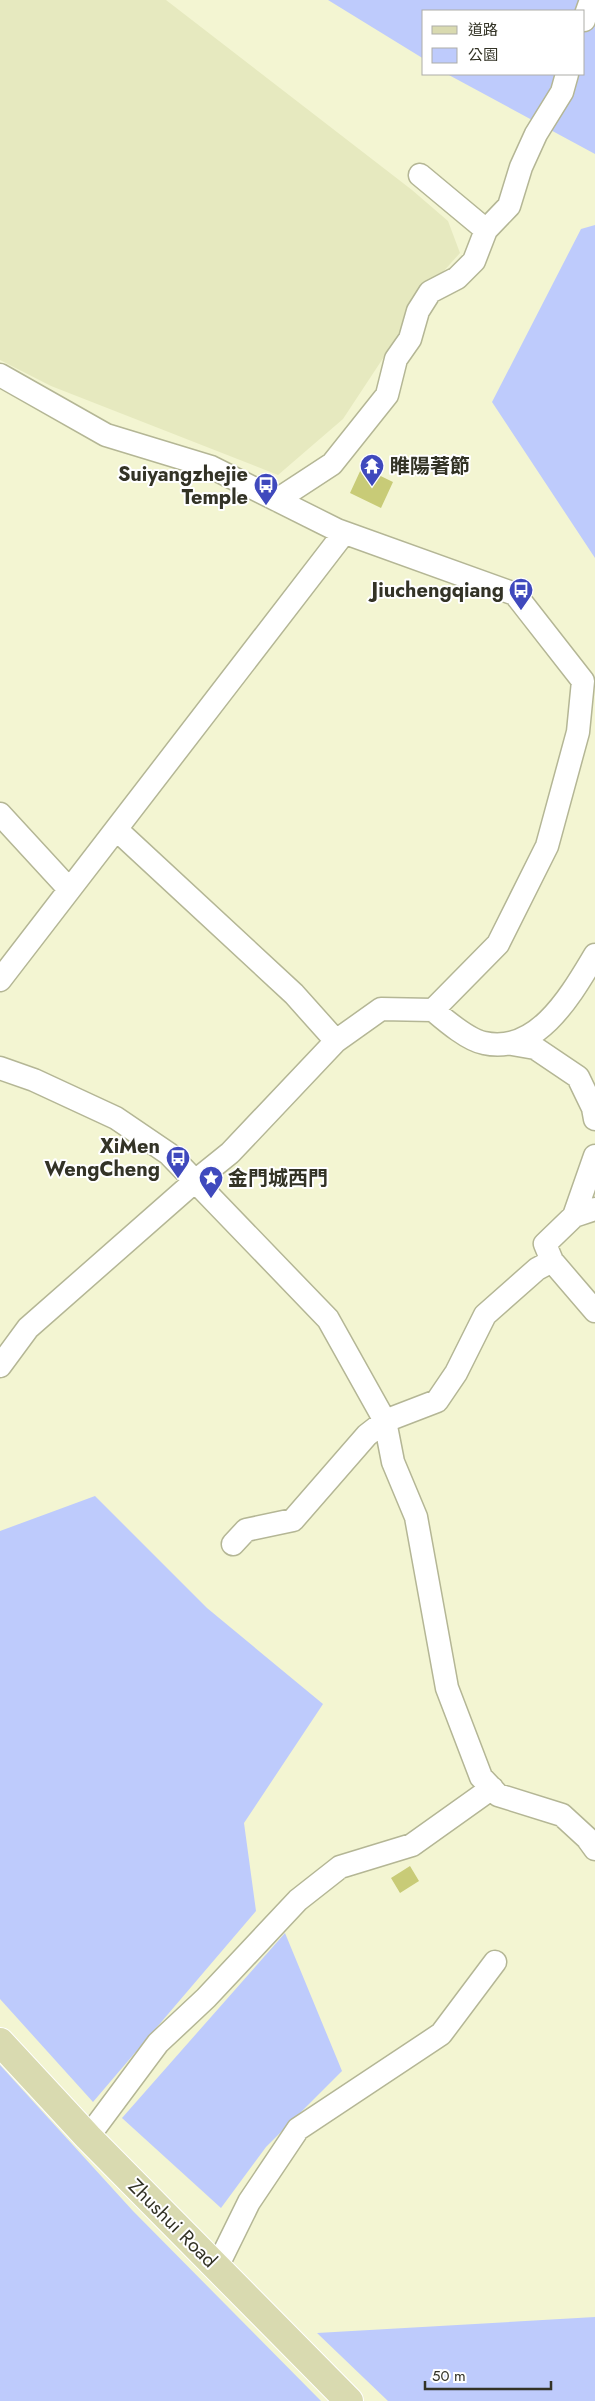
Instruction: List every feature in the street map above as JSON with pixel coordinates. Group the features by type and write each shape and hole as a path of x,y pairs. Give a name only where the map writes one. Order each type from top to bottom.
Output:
{"main road":[{"name":"Zhushui Road","path":"0,2042 88,2136 349,2401"}],"street":[{"path":"585,17 591,0"},
{"path":"277,500 332,464 387,395 396,359 410,339 418,311 430,292 457,278 474,261 486,230 509,206 521,167 536,134 562,92 567,75"},
{"path":"420,176 486,230"},
{"path":"0,375 106,435 211,467 344,533 515,594 583,681 578,732 547,846 498,944 433,1010"},
{"path":"0,980 344,533"},
{"path":"0,814 69,889"},
{"path":"117,830 294,994 336,1041"},
{"path":"512,1044 549,1022 571,994 595,955"},
{"path":"0,1366 28,1328 194,1182 230,1153 336,1041 381,1008 433,1010 451,1026 483,1043 512,1044 535,1048 578,1077 593,1108 595,1118"},
{"path":"0,1068 34,1080 116,1118 169,1154 328,1319 386,1421 393,1462 416,1517 447,1688 481,1777 498,1795 562,1815 587,1838 595,1849"},
{"path":"595,1156 585,1213 545,1244 552,1261 595,1311"},
{"path":"233,1544 246,1530 294,1520 367,1435 386,1421 437,1401 456,1373 485,1315 538,1269 552,1261"},
{"path":"88,2136 158,2042 206,1998 298,1900 340,1868 412,1845 492,1788"},
{"path":"218,2268 250,2202 298,2129 441,2034 495,1962"}],"shaded area":[{"path":"0,0 166,0 412,190 448,221 460,253 442,273 412,297 401,331 343,419 278,475 51,386 0,360"}],"green space":[{"path":"328,0 595,0 595,154 449,75 585,75 585,10 422,10 422,58"},
{"path":"595,225 595,558 492,402 581,229"},
{"path":"95,1496 207,1608 323,1704 244,1823 256,1911 93,2102 0,1999 0,1531"},
{"path":"285,1933 342,2071 266,2147 221,2208 122,2118"},
{"path":"0,2065 133,2211 321,2401 0,2401"},
{"path":"595,2317 595,2401 388,2401 317,2333"}],"building":[{"name":"睢陽著節","path":"362,467 393,482 381,508 350,493"},
{"path":"410,1866 419,1881 400,1893 391,1878"}],"place":[{"name":"睢陽著節","path":"372,487"},
{"name":"Suiyangzhejie Temple","path":"266,506"},
{"name":"Jiuchengqiang","path":"521,611"},
{"name":"XiMen WengCheng","path":"178,1179"},
{"name":"金門城西門","path":"211,1199"}]}
